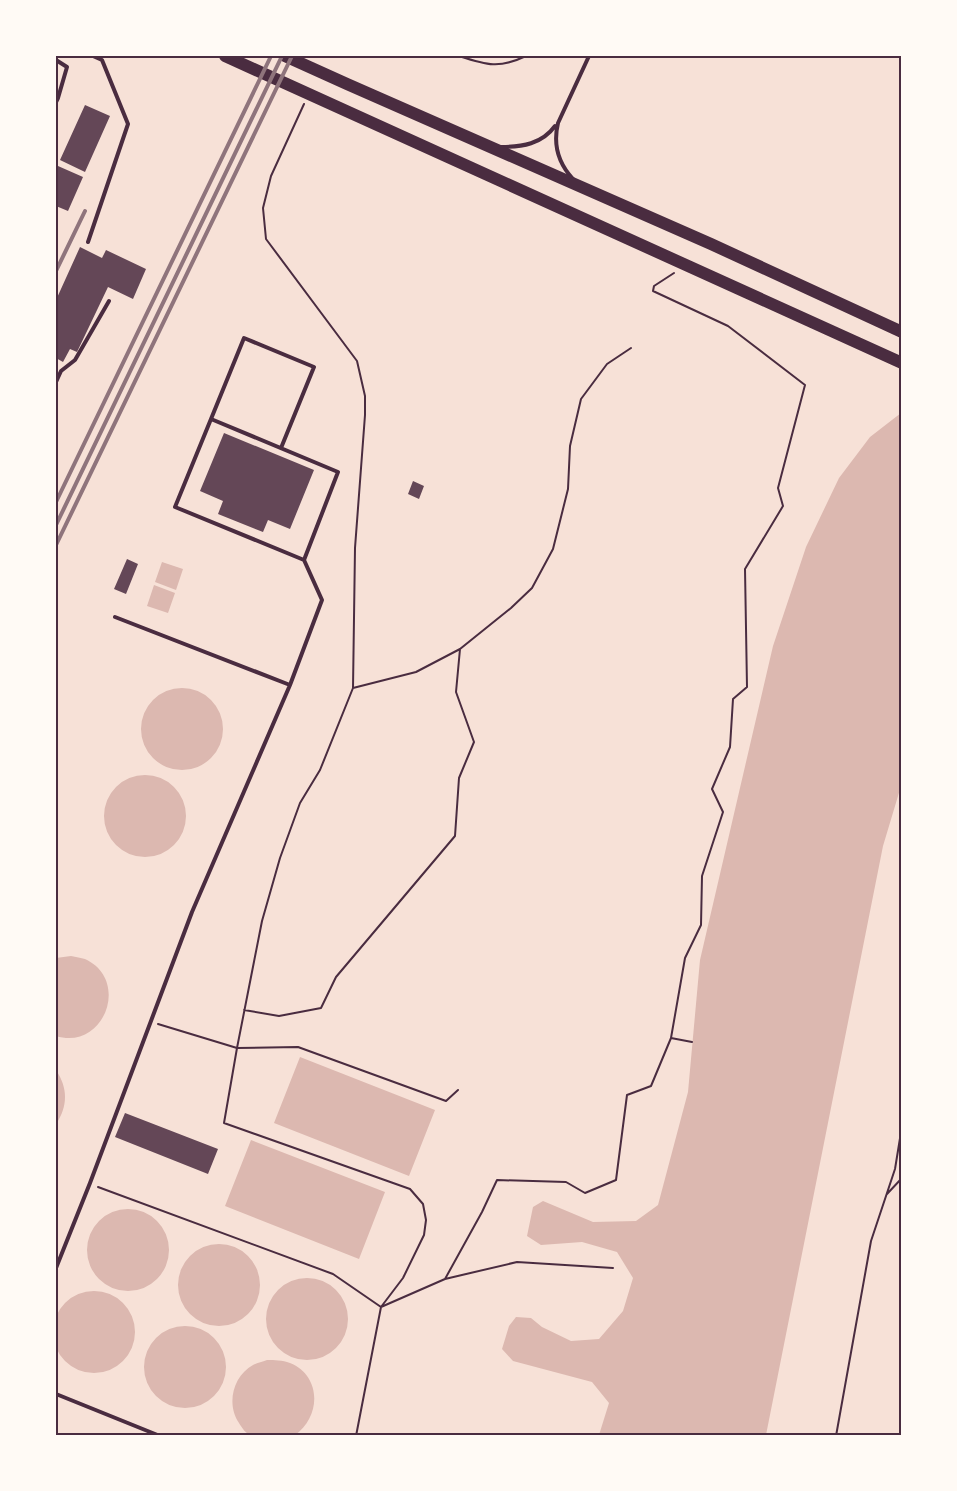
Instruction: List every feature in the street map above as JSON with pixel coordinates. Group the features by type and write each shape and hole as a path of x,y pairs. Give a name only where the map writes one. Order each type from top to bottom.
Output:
{"highway":[{"path":"225,56 902,363"},
{"path":"285,56 711,244 902,332"}],"lane":[{"path":"88,242 128,124 102,60 93,56"},
{"path":"588,190 572,178 563,167 555,139 558,123 589,56"},
{"path":"56,60 68,67 56,102"},
{"path":"486,145 505,147 526,145 546,136 558,123"},
{"path":"56,382 61,371 75,360 110,301"},
{"path":"56,1268 192,912 290,685 322,600 304,560 175,507 244,338 314,367 280,448"},
{"path":"211,419 338,472 304,560"},
{"path":"115,617 290,685"},
{"path":"56,1394 160,1436"}],"path":[{"path":"459,56 495,65 513,62 526,56"},
{"path":"309,96 271,176 263,208 266,239 357,360 365,396 355,548 353,688 320,770 300,803 280,858 262,921 224,1123 410,1189 423,1204 426,1220 424,1235 403,1278 381,1307 356,1436"},
{"path":"445,1279 497,1180 566,1182 585,1193 616,1180 627,1095 651,1086 671,1038 685,958 701,925 702,876 723,812 712,789 730,747 733,699 747,687 745,569 783,506 778,488 805,385 728,326 653,291 654,286 678,270"},
{"path":"353,688 416,672 460,649 512,608 532,588 553,549 568,489 570,446 581,399 607,364 632,348"},
{"path":"244,1010 279,1016 321,1008 336,977 455,836 459,778 474,741 456,692 460,649"},
{"path":"151,1022 237,1048 298,1047 446,1101 458,1090"},
{"path":"671,1038 692,1042"},
{"path":"836,1436 871,1241 895,1169 902,1126"},
{"path":"885,1197 902,1178"},
{"path":"90,1184 333,1274 381,1307"},
{"path":"381,1307 445,1279 517,1262 613,1268"}],"shaded area":[{"path":"901,413 901,786 883,846 766,1435 599,1435 609,1403 592,1382 513,1361 502,1349 509,1326 516,1317 531,1318 542,1327 571,1341 599,1339 623,1311 633,1278 617,1252 582,1242 541,1245 527,1236 533,1207 543,1201 593,1222 636,1221 658,1205 688,1092 700,960 773,646 806,547 839,478 870,437"},
{"path":"162,562 183,569 176,590 155,582"},
{"path":"154,585 175,593 168,613 147,606"},
{"path":"182,688 198,691 211,700 220,713 223,729 220,745 211,758 198,767 182,770 166,767 153,758 144,745 141,729 144,713 153,700 166,691"},
{"path":"145,775 161,778 174,787 183,800 186,816 183,832 174,845 161,854 145,857 129,854 116,845 107,832 104,816 107,800 116,787 129,778"},
{"path":"71,956 85,959 99,969 107,982 109,997 106,1011 98,1024 87,1033 73,1038 56,1036 56,958"},
{"path":"300,1057 435,1110 409,1176 274,1123"},
{"path":"56,1070 63,1084 65,1097 63,1110 56,1124"},
{"path":"251,1140 385,1192 359,1259 225,1206"},
{"path":"128,1209 144,1212 157,1221 166,1234 169,1250 166,1266 157,1279 144,1288 128,1291 112,1288 99,1279 90,1266 87,1250 90,1234 99,1221 112,1212"},
{"path":"219,1244 235,1247 248,1256 257,1269 260,1285 257,1301 248,1314 235,1323 219,1326 203,1323 190,1314 181,1301 178,1285 181,1269 190,1256 203,1247"},
{"path":"307,1278 323,1281 336,1290 345,1303 348,1319 345,1335 336,1348 323,1357 307,1360 291,1357 278,1348 269,1335 266,1319 269,1303 278,1290 291,1281"},
{"path":"94,1291 110,1294 123,1303 132,1316 135,1332 132,1348 123,1361 110,1370 94,1373 78,1370 65,1361 56,1348 53,1332 56,1316 65,1303 78,1294"},
{"path":"185,1326 201,1329 214,1338 223,1351 226,1367 223,1383 214,1396 201,1405 185,1408 169,1405 156,1396 147,1383 144,1367 147,1351 156,1338 169,1329"},
{"path":"267,1360 287,1362 300,1369 308,1377 312,1387 314,1397 310,1418 295,1435 252,1436 243,1429 235,1416 232,1399 236,1383 246,1370"}],"building":[{"path":"85,105 110,116 85,172 60,160"},
{"path":"58,166 83,177 68,211 56,206"},
{"path":"80,247 102,258 106,250 146,269 133,299 108,287 77,352 70,349 63,362 56,358 56,300"},
{"path":"224,433 314,470 290,529 268,520 263,532 218,514 223,501 200,491"},
{"path":"413,481 424,486 419,499 408,494"},
{"path":"127,559 138,564 126,594 114,589"},
{"path":"125,1113 218,1149 208,1174 115,1137"}],"railway":[{"path":"56,502 271,56"},
{"path":"56,525 282,56"},
{"path":"56,545 292,56"},
{"path":"56,271 85,211"}]}
